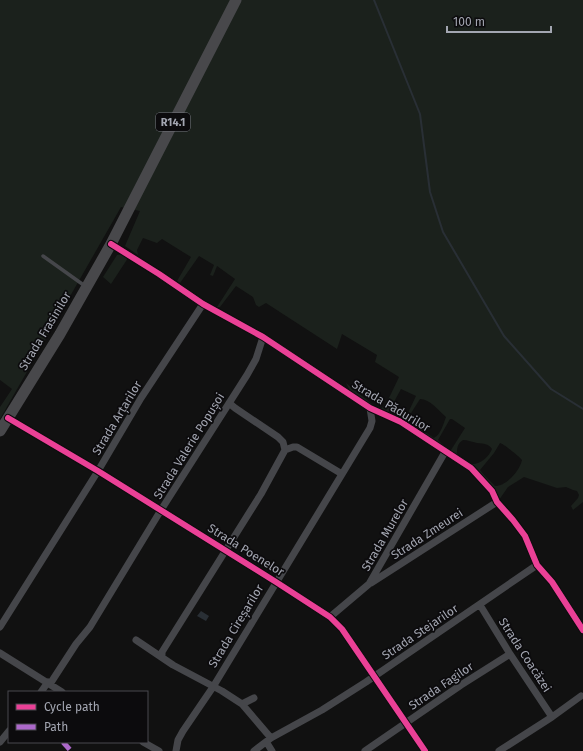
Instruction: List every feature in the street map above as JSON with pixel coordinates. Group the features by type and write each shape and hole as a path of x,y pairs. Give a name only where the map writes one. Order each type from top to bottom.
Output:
{"main road":[{"name":"R14.1","path":"111,244 236,0"},
{"name":"Strada Frasinilor","path":"0,431 60,334 111,244"}],"street":[{"name":"Strada Pădurilor","path":"111,244 203,304 262,337 370,408 401,422 471,468 492,491 497,502 525,536 537,565 552,582 583,630"},
{"name":"Strada Arțarilor","path":"0,627 98,471 141,398 203,304"},
{"name":"Strada Valerie Popușoi","path":"43,691 90,627 161,510 229,403 256,359 262,337"},
{"path":"229,403 234,408 278,437 283,442 286,450"},
{"name":"Strada Cireșarilor","path":"176,751 178,740 183,731 213,687 370,428 372,421 370,408"},
{"name":"Strada Poenelor","path":"8,418 161,510 276,582 330,618 342,629 425,751"},
{"path":"162,657 162,652 261,494 286,450 297,447 342,474"},
{"name":"Strada Murelor","path":"330,618 369,584 445,452"},
{"name":"Strada Zmeurei","path":"369,584 497,502"},
{"name":"Strada Stejarilor","path":"254,751 269,740 322,710 375,676 537,565"},
{"name":"Strada Coacăzei","path":"480,605 510,654 552,717"},
{"path":"136,640 173,665 242,704 269,740 272,751"},
{"path":"0,653 61,691"},
{"name":"Strada Fagilor","path":"366,751 461,685 510,654"},
{"path":"499,751 552,717 581,696"},
{"path":"242,704 254,698"},
{"path":"0,742 8,732"},
{"path":"145,743 159,751"}],"lane":[{"path":"43,256 86,288"}],"shaded area":[{"path":"0,0 583,0 583,502 573,510 571,506 579,495 577,491 566,487 557,488 524,477 508,487 499,500 480,475 351,393 346,383 378,409 382,408 390,396 399,377 375,362 377,355 342,334 337,349 266,303 259,307 256,305 253,297 236,286 220,307 217,307 235,279 217,266 213,276 210,275 214,265 199,256 180,283 177,281 191,257 162,239 157,243 143,238 137,250 138,255 125,246 140,211 121,207 0,419 0,407 12,389 0,380","holes":["401,389 416,396 408,413 402,418 398,418 389,411","420,399 431,403 446,417 440,432 434,438 406,421","450,419 465,428 451,450 446,448 438,440","463,440 467,440 486,444 492,449 484,460 471,464 465,462 457,455 457,448","500,443 522,460 518,469 508,481 495,486 480,470"]},
{"path":"123,254 128,258 111,284 103,277 117,255"},
{"path":"201,611 209,616 206,621 197,616"}],"waterway":[{"path":"374,0 420,114 430,192 443,232 504,336 551,389 583,409"}],"marked path":[{"path":"64,743 71,751"}],"cycle path":[{"path":"111,244 203,304 263,337 370,408 401,422 471,468 492,491 497,502 525,536 537,565 552,582 583,630"},
{"path":"8,418 98,471 330,617 342,629 425,751"}]}
